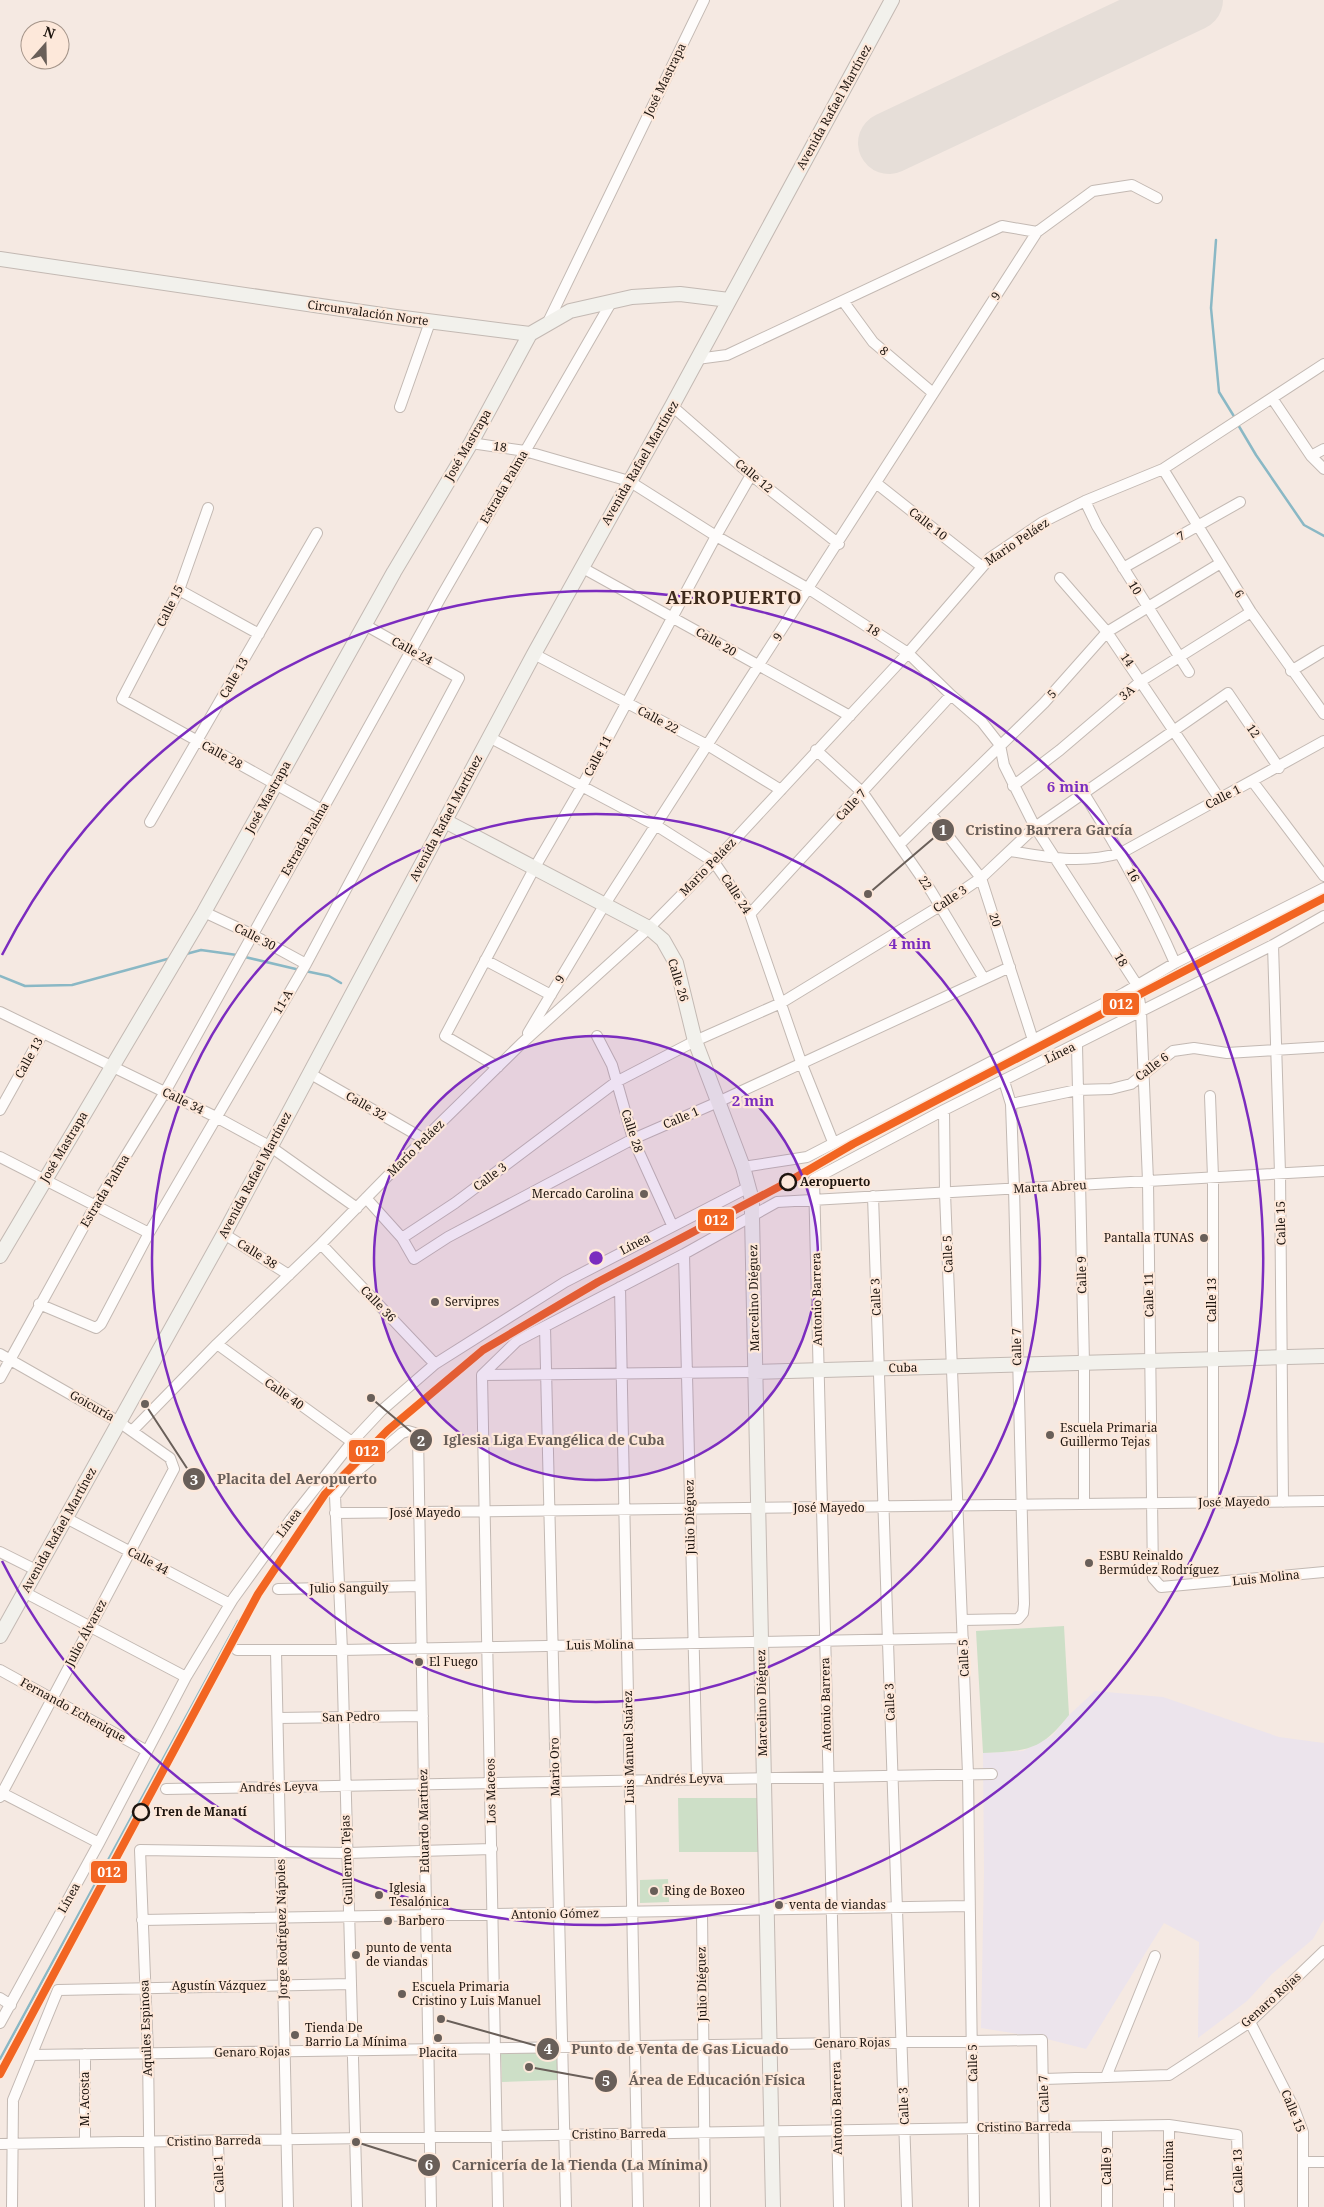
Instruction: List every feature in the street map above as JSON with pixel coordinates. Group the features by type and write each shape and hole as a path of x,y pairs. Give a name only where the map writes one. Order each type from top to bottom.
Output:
{"street":[{"name":"José Mastrapa","path":"548,322 704,0"},
{"name":"Avenida Rafael Martínez","path":"0,1636 224,1234 581,567 698,359 892,0"},
{"path":"698,359 727,355 1002,226 1037,232 1093,190 1132,185 1157,198"},
{"name":"9","path":"521,1044 605,904 657,826 1037,232"},
{"name":"Circunvalación Norte","path":"0,259 430,322 530,334"},
{"path":"530,334 570,311 632,297 680,294 729,300"},
{"name":"Estrada Palma","path":"0,1378 5,1356 40,1304 95,1206 165,1092 251,934 411,650 612,301"},
{"name":"8","path":"843,301 873,342 933,393"},
{"path":"400,406 430,322"},
{"name":"José Mastrapa","path":"0,1256 204,912 530,334"},
{"name":"Mario Peláez","path":"132,1431 217,1344 321,1244 424,1138 521,1044 649,928 714,862 908,653 981,566 1043,522 1085,501 1163,469 1324,364"},
{"path":"1272,398 1311,456 1324,470"},
{"name":"Calle 12","path":"672,406 751,475 838,544"},
{"name":"18","path":"470,443 525,451 629,481 716,536 809,589 908,653 982,722 1000,746 1004,765 1013,786 1035,827 1137,985"},
{"path":"1311,456 1324,449"},
{"name":"6","path":"1163,469 1250,612 1324,714"},
{"name":"Calle 11","path":"498,1067 445,1036 535,867 582,788 716,536 751,475"},
{"name":"Calle 10","path":"876,483 981,566"},
{"name":"10","path":"1085,501 1146,607 1189,672"},
{"name":"7","path":"1123,568 1240,502"},
{"name":"Calle 15","path":"122,698 179,590 208,508"},
{"name":"Calle 13","path":"150,822 317,533"},
{"name":"5","path":"900,844 1044,703 1107,632 1220,564"},
{"name":"Calle 20","path":"581,567 850,716"},
{"name":"14","path":"1060,578 1107,632 1219,798"},
{"path":"179,590 259,634"},
{"name":"3A","path":"1013,786 1060,750 1141,681 1250,612"},
{"name":"Calle 24","path":"365,625 459,678"},
{"path":"1291,671 1324,651"},
{"name":"Calle 22","path":"534,654 708,746 781,790"},
{"name":"11-A","path":"40,1304 96,1328 101,1324 149,1234 306,964 459,678"},
{"name":"Calle 3","path":"402,1238 455,1203 616,1082 695,1041 781,1003 940,906 981,878 1035,827 1228,693"},
{"name":"12","path":"1228,693 1278,768"},
{"name":"Calle 7","path":"750,914 951,695"},
{"name":"Calle 28","path":"122,698 322,810"},
{"name":"Calle 24","path":"489,737 582,788 657,826 714,862 750,914 801,1062 833,1142"},
{"name":"Calle 1","path":"1011,851 1056,859 1095,859 1121,853 1219,798 1253,782 1324,741"},
{"name":"22","path":"816,750 863,793 900,844 984,978"},
{"path":"1253,782 1322,871"},
{"name":"16","path":"1083,792 1121,853 1146,900 1175,963"},
{"name":"20","path":"930,814 981,878 1033,1040"},
{"name":"Calle 26","path":"445,821 649,928 663,940 676,962 695,1041 743,1167 750,1193"},
{"name":"Línea","path":"743,1167 807,1157 1033,1040 1175,963 1324,888"},
{"name":"Calle 30","path":"204,912 251,934 306,964"},
{"name":"Línea","path":"814,1200 814,1179 944,1110 1077,1045 1273,945 1324,916"},
{"name":"Calle 15","path":"1273,945 1280,1174 1283,1502"},
{"path":"485,960 551,995"},
{"name":"Calle 1","path":"402,1238 414,1259 448,1237 633,1139 718,1102 1010,967"},
{"name":"Calle 11","path":"1137,985 1141,1011 1148,1181 1153,1578"},
{"name":"Calle 34","path":"0,1012 216,1117 271,1147 356,1208"},
{"name":"Calle 13","path":"0,1110 3,1097 43,1033"},
{"name":"Calle 28","path":"597,1036 612,1065 633,1139 672,1224"},
{"name":"Calle 9","path":"1077,1045 1084,1363 1084,1504"},
{"name":"Calle 6","path":"1010,1104 1077,1090 1111,1088 1131,1084 1144,1071 1173,1051 1194,1048 1228,1053 1324,1047"},
{"name":"Calle 32","path":"309,1074 424,1138"},
{"name":"Calle 7","path":"962,1620 1018,1619 1023,1613 1014,1188 1010,1104 1004,1081"},
{"name":"Calle 13","path":"1210,1096 1213,1177 1212,1359 1214,1503"},
{"name":"Calle 5","path":"944,1110 945,1193 959,1506 968,1774 974,2207"},
{"path":"0,1156 149,1234"},
{"name":"Marta Abreu","path":"752,1216 777,1202 1324,1171"},
{"name":"Línea","path":"0,2023 186,1677 230,1604 292,1519 352,1442 381,1411 435,1364 565,1282 672,1224 750,1193"},
{"name":"Marcelino Diéguez","path":"750,1193 773,2207"},
{"name":"Calle 3","path":"873,1196 907,2207"},
{"path":"366,1198 402,1238"},
{"name":"Antonio Barrera","path":"814,1200 839,2207"},
{"path":"482,1375 517,1341 684,1254 752,1216"},
{"name":"Calle 38","path":"224,1234 289,1275"},
{"name":"Calle 36","path":"321,1244 435,1364"},
{"name":"Julio Diéguez","path":"684,1254 697,1779"},
{"name":"Luis Manuel Suárez","path":"620,1287 638,2207"},
{"name":"Mario Oro","path":"545,1327 566,2207"},
{"name":"Calle 40","path":"217,1344 352,1442"},
{"name":"Goicuría","path":"5,1356 119,1422 170,1458 174,1469"},
{"name":"Cuba","path":"482,1375 687,1374 1324,1356"},
{"name":"Los Maceos","path":"482,1375 498,2207"},
{"name":"Eduardo Martínez","path":"335,1513 335,1496 348,1479 402,1433 408,1431 418,1434 431,2207"},
{"name":"Julio Álvarez","path":"1,1794 174,1469"},
{"name":"José Mayedo","path":"335,1513 486,1513 1324,1501"},
{"name":"Guillermo Tejas","path":"335,1513 342,1650 342,1717 348,1853 358,2207"},
{"name":"Calle 44","path":"66,1518 230,1604"},
{"path":"0,1552 36,1570"},
{"name":"Luis Molina","path":"1153,1578 1161,1587 1324,1572"},
{"name":"Julio Sanguily","path":"278,1589 420,1586"},
{"path":"24,1592 186,1677"},
{"name":"Luis Molina","path":"237,1650 488,1648 964,1638"},
{"name":"Jorge Rodríguez Nápoles","path":"276,1651 281,1852 281,1986 285,2051 288,2207"},
{"name":"Fernando Echenique","path":"0,1670 147,1751"},
{"name":"San Pedro","path":"278,1718 423,1716"},
{"name":"Andrés Leyva","path":"166,1789 992,1774"},
{"path":"1,1794 99,1842"},
{"path":"281,1852 348,1853 492,1849"},
{"name":"Aquiles Espinosa","path":"150,2207 148,2053 140,1850 281,1852"},
{"name":"Antonio Gómez","path":"142,1920 493,1916 969,1906"},
{"name":"Julio Diéguez","path":"702,1911 705,2207"},
{"name":"Genaro Rojas","path":"1044,2079 1169,2075 1250,2022 1324,1951"},
{"path":"1106,2077 1155,1956"},
{"name":"Agustín Vázquez","path":"32,2055 58,1990 145,1986 351,1984"},
{"path":"0,1998 11,2004"},
{"name":"Calle 15","path":"1250,2022 1294,2108 1303,2132 1303,2207"},
{"name":"Calle 7","path":"1042,2040 1046,2127 1045,2207"},
{"name":"Genaro Rojas","path":"32,2055 1042,2040"},
{"name":"M. Acosta","path":"85,2054 85,2143"},
{"path":"12,2207 13,2100 32,2055"},
{"name":"Cristino Barreda","path":"0,2144 1169,2125 1237,2135"},
{"name":"L molina","path":"1169,2125 1169,2207"},
{"name":"Calle 9","path":"1107,2126 1107,2207"},
{"name":"Calle 13","path":"1237,2135 1239,2207"},
{"name":"Calle 1","path":"218,2141 220,2207"},
{"path":"1304,2162 1324,2162"}],"shaded area":[{"path":"1095,1691 1163,1697 1279,1737 1324,1743 1324,1919 1313,1939 1272,1974 1247,2001 1198,2038 1199,1942 1164,1923 1086,2049 1043,2038 981,2028 984,1871 983,1753 1023,1751 1052,1736 1069,1715"}],"green space":[{"path":"1064,1626 1069,1715 1050,1736 1032,1747 1022,1750 983,1753 976,1631"},
{"path":"678,1798 757,1798 758,1852 679,1852"},
{"name":"Ring de Boxeo","path":"668,1879 669,1902 640,1903 640,1880"},
{"path":"557,2052 558,2080 502,2082 501,2054"}],"waterway":[{"path":"1216,240 1211,308 1219,392 1235,418"},
{"path":"1237,423 1256,455 1304,525 1324,536"},
{"path":"186,954 201,950 237,955"},
{"path":"245,957 300,970"},
{"path":"0,976 25,986 72,985 171,958"},
{"path":"305,971 329,976 341,983"},
{"path":"0,2059 238,1621"}],"runway":[{"path":"889,143 1192,0"}],"transit line":[{"name":"012","path":"0,2074 258,1594 325,1494 388,1430 483,1350 598,1282 788,1182 853,1144 1324,898"}],"place":[{"name":"Cristino Barrera García","path":"868,894"},
{"name":"Aeropuerto","path":"788,1182"},
{"name":"Mercado Carolina","path":"644,1194"},
{"name":"Pantalla TUNAS","path":"1204,1238"},
{"name":"Servipres","path":"435,1302"},
{"name":"Iglesia Liga Evangélica de Cuba","path":"371,1398"},
{"name":"Placita del Aeropuerto","path":"145,1404"},
{"name":"Escuela Primaria Guillermo Tejas","path":"1050,1435"},
{"name":"ESBU Reinaldo Bermúdez Rodríguez","path":"1089,1563"},
{"name":"El Fuego","path":"419,1662"},
{"name":"Tren de Manatí","path":"141,1812"},
{"name":"Ring de Boxeo","path":"654,1891"},
{"name":"Iglesia Tesalónica","path":"379,1895"},
{"name":"venta de viandas","path":"779,1905"},
{"name":"Barbero","path":"388,1921"},
{"name":"punto de venta de viandas","path":"356,1955"},
{"name":"Escuela Primaria Cristino y Luis Manuel","path":"402,1994"},
{"name":"Punto de Venta de Gas Licuado","path":"441,2019"},
{"name":"Tienda De Barrio La Mínima","path":"295,2035"},
{"name":"Placita","path":"438,2038"},
{"name":"Área de Educación Física","path":"529,2067"},
{"name":"Carnicería de la Tienda (La Mínima)","path":"356,2142"}],"district":[{"name":"AEROPUERTO","path":"734,598"}]}
